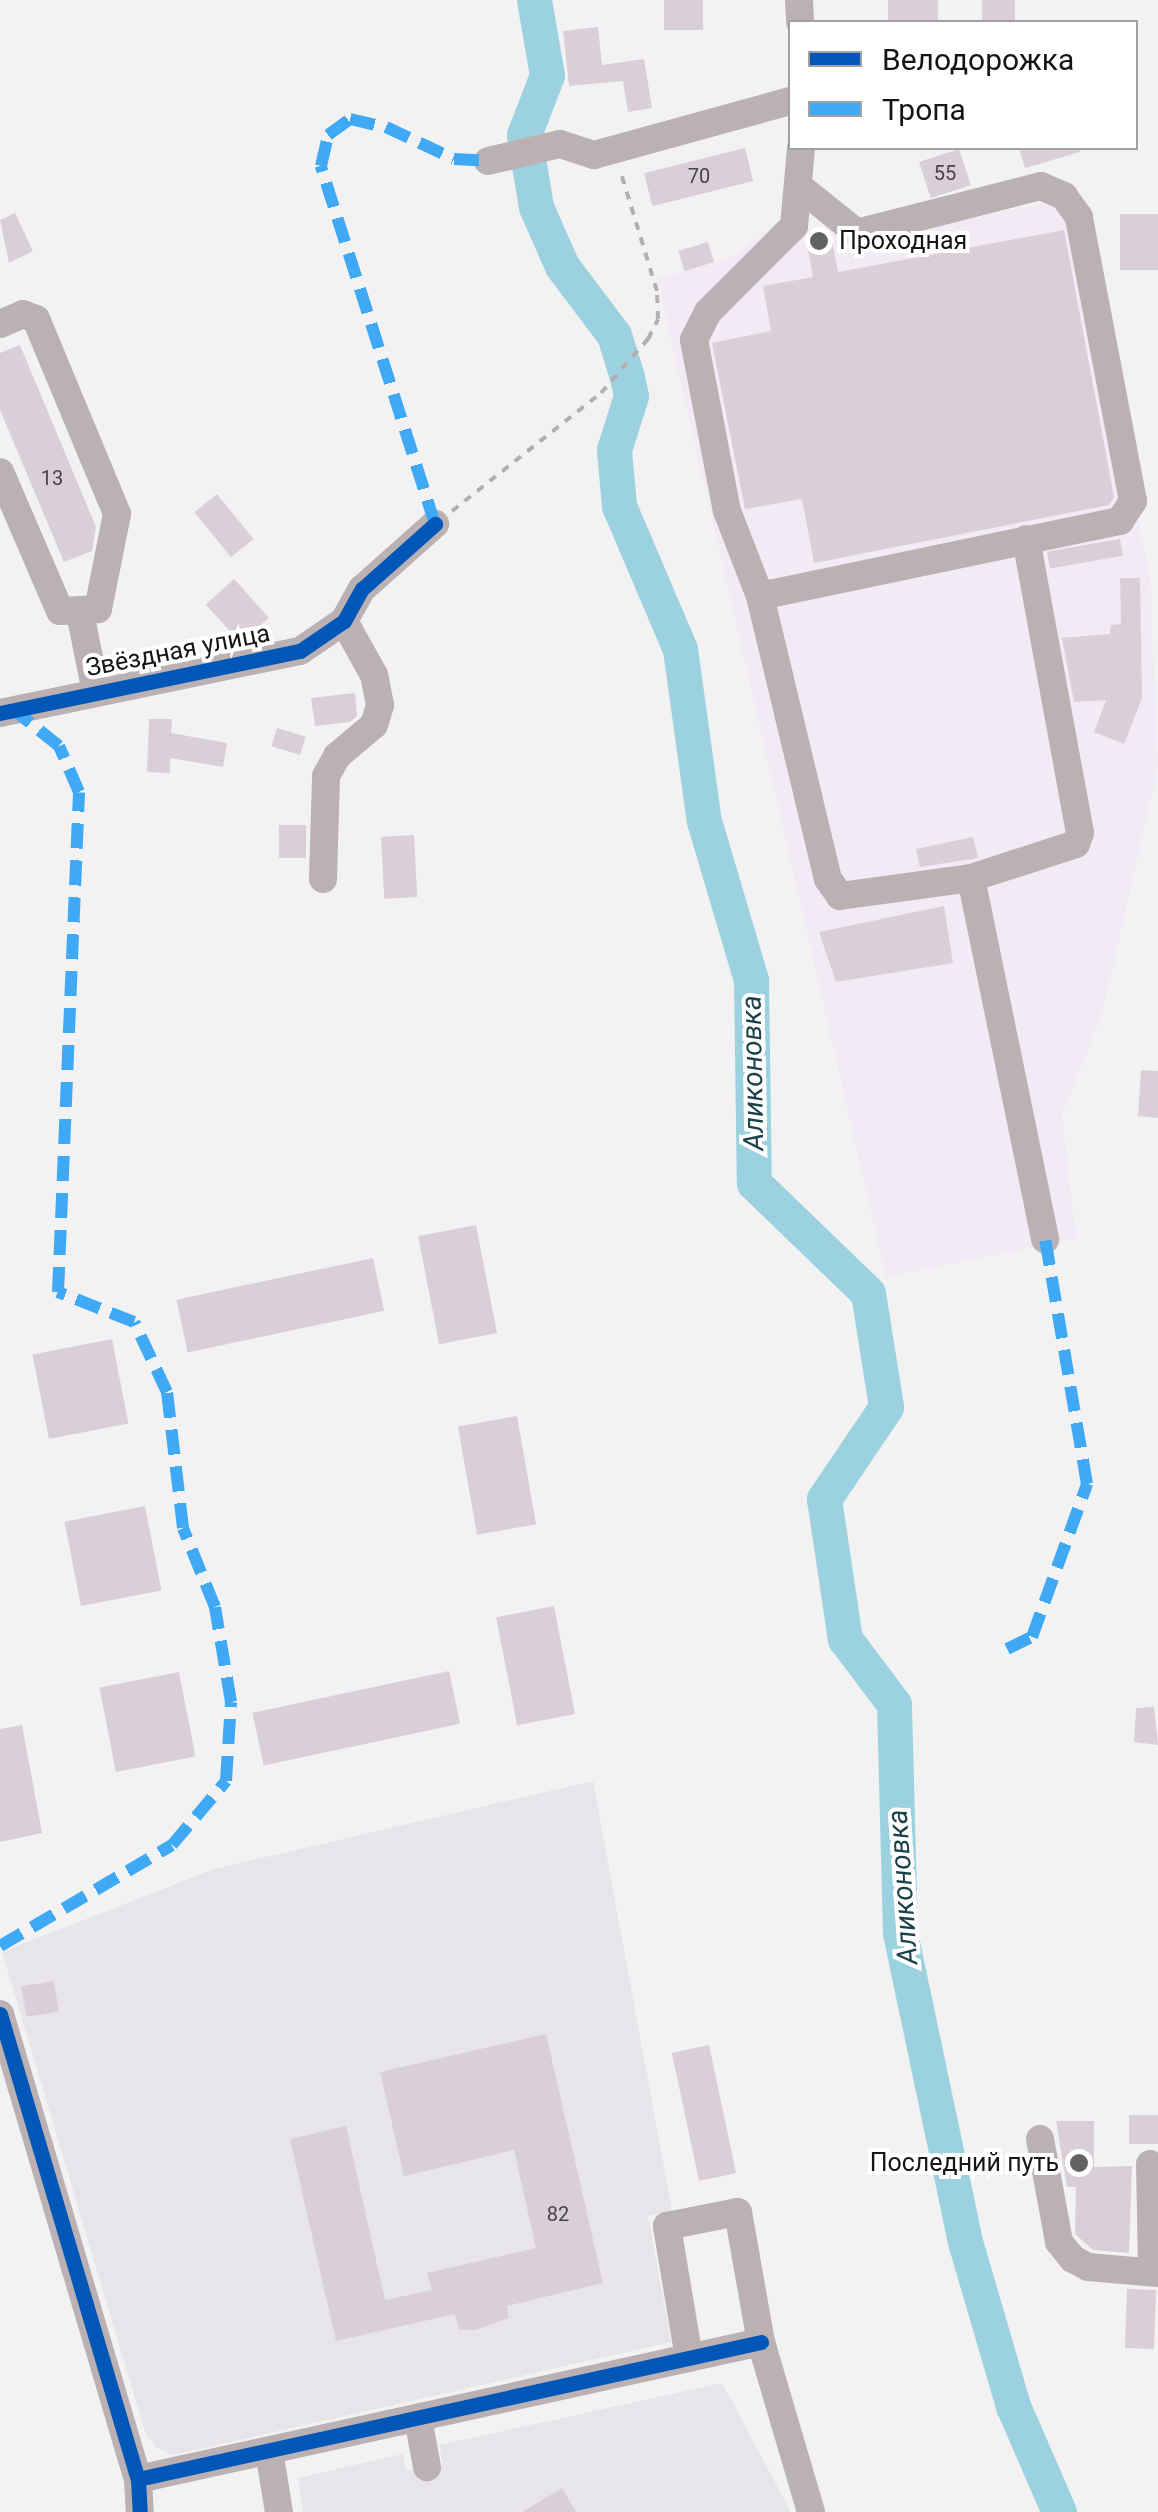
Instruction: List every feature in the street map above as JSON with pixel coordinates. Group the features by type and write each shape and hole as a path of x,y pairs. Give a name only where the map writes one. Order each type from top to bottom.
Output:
{"street":[{"path":"488,161 560,144 594,155 788,102"},
{"path":"801,150 801,188 794,226 708,312 694,340 727,511 760,596 832,889 848,898 971,878 1065,852 1080,834 1026,539"},
{"path":"760,596 1120,520 1133,501 1073,207 1041,186 858,233 801,188"},
{"path":"0,324 24,314 36,319 118,520 102,605 65,614 58,607 0,472"},
{"name":"Звёздная улица","path":"0,713 256,664 300,651 344,621 362,589 435,524"},
{"path":"80,613 96,692"},
{"path":"323,879 326,776 337,756 374,725 380,705 374,676 344,621"},
{"path":"971,878 1045,1239"},
{"path":"0,2014 138,2479 140,2512"},
{"path":"1040,2139 1059,2242 1073,2259 1088,2267 1155,2270 1150,2164"},
{"path":"689,2358 667,2226 738,2212 761,2342 811,2512"},
{"path":"138,2479 761,2342"},
{"path":"418,2418 427,2467"},
{"path":"268,2451 280,2512"}],"path":[{"path":"435,524 601,392 648,339 658,319 657,291 615,149"}],"shaded area":[{"path":"1057,201 1079,227 1150,577 1158,767 1102,1015 1062,1115 1076,1239 886,1277 657,279 731,258 783,218 806,229 834,225 839,245"},
{"path":"593,1781 672,2211 648,2216 671,2342 173,2455 157,2448 146,2435 2,1952 214,1869"},
{"path":"722,2383 791,2512 303,2512 298,2478 403,2454 406,2471 443,2464 439,2445"}],"building":[{"path":"664,0 703,0 703,30 664,30"},
{"path":"888,0 938,0 938,20 888,20"},
{"path":"982,0 1015,0 1015,20 982,20"},
{"path":"598,27 602,65 644,59 652,108 628,112 623,81 569,86 563,31"},
{"path":"745,148 753,181 652,206 644,173"},
{"path":"959,150 971,185 931,198 919,162"},
{"path":"1020,150 1080,150 1080,152 1025,168"},
{"path":"15,213 33,251 9,263 0,220"},
{"path":"1120,214 1158,214 1158,270 1120,270"},
{"path":"824,229 831,235 838,272 1064,230 1114,497 1109,505 814,563 802,499 745,509 712,343 771,331 763,286 813,277 806,239"},
{"path":"708,242 714,262 684,271 678,251"},
{"path":"20,345 96,527 92,551 64,562 0,410 0,353"},
{"path":"217,494 254,539 231,557 194,512"},
{"path":"1120,539 1123,556 1050,569 1047,552"},
{"path":"1120,578 1140,578 1142,698 1124,744 1094,732 1106,700 1074,702 1062,638 1110,634 1111,625 1121,624"},
{"path":"234,579 269,618 241,643 206,604"},
{"path":"355,693 357,716 350,722 315,726 311,698"},
{"path":"149,719 172,719 171,733 227,743 223,767 170,758 170,773 147,772"},
{"path":"277,728 306,737 300,755 271,746"},
{"path":"279,825 306,825 306,858 279,858"},
{"path":"414,835 417,897 384,899 381,837"},
{"path":"973,837 978,858 920,867 916,849"},
{"path":"944,906 953,963 836,982 819,932"},
{"path":"1141,1070 1158,1071 1158,1118 1138,1116"},
{"path":"476,1225 497,1333 439,1344 418,1236"},
{"path":"373,1258 384,1311 188,1353 176,1300"},
{"path":"112,1339 128,1423 49,1439 32,1354"},
{"path":"517,1416 536,1524 477,1535 458,1426"},
{"path":"145,1506 161,1590 81,1606 65,1522"},
{"path":"554,1606 575,1714 517,1725 496,1617"},
{"path":"449,1671 460,1724 264,1766 252,1713"},
{"path":"179,1672 195,1756 116,1772 99,1687"},
{"path":"1154,1707 1158,1745 1134,1742 1136,1708"},
{"path":"22,1725 42,1833 0,1842 0,1729"},
{"path":"54,1981 59,2012 26,2017 21,1986"},
{"path":"546,2034 603,2283 507,2306 509,2318 475,2330 459,2330 455,2314 336,2341 290,2139 346,2126 385,2300 432,2290 427,2273 536,2248 514,2150 404,2176 380,2072"},
{"path":"709,2045 736,2173 699,2181 672,2053"},
{"path":"1129,2115 1158,2115 1158,2144 1129,2144"},
{"path":"1056,2121 1094,2121 1094,2167 1132,2166 1129,2253 1093,2250 1075,2234 1076,2187 1067,2187"},
{"path":"1127,2289 1156,2290 1154,2349 1125,2348"},
{"path":"562,2488 576,2512 522,2512"}],"waterway":[{"name":"Аликоновка","path":"534,0 547,75 524,135 536,207 562,266 614,335 627,377 631,396 614,450 619,506 680,649 704,821 751,980 754,1183 868,1293 886,1407 824,1499 845,1639 894,1704 900,1933 966,2245 1013,2406 1059,2512"}],"marked path":[{"path":"435,524 321,166 328,135 350,119 386,127 454,159 488,161"},
{"path":"0,1946 172,1845 226,1781 231,1702 215,1607 183,1528 167,1392 134,1322 58,1292 79,792 59,746 14,710"},
{"path":"1007,1649 1032,1637 1087,1484 1045,1239"}],"cycle path":[{"path":"0,713 300,651 344,621 362,589 435,524"},
{"path":"0,2014 138,2479 140,2512"},
{"path":"138,2479 761,2342"}],"place":[{"name":"Проходная","path":"819,241"},
{"name":"Последний путь","path":"1079,2163"}]}
